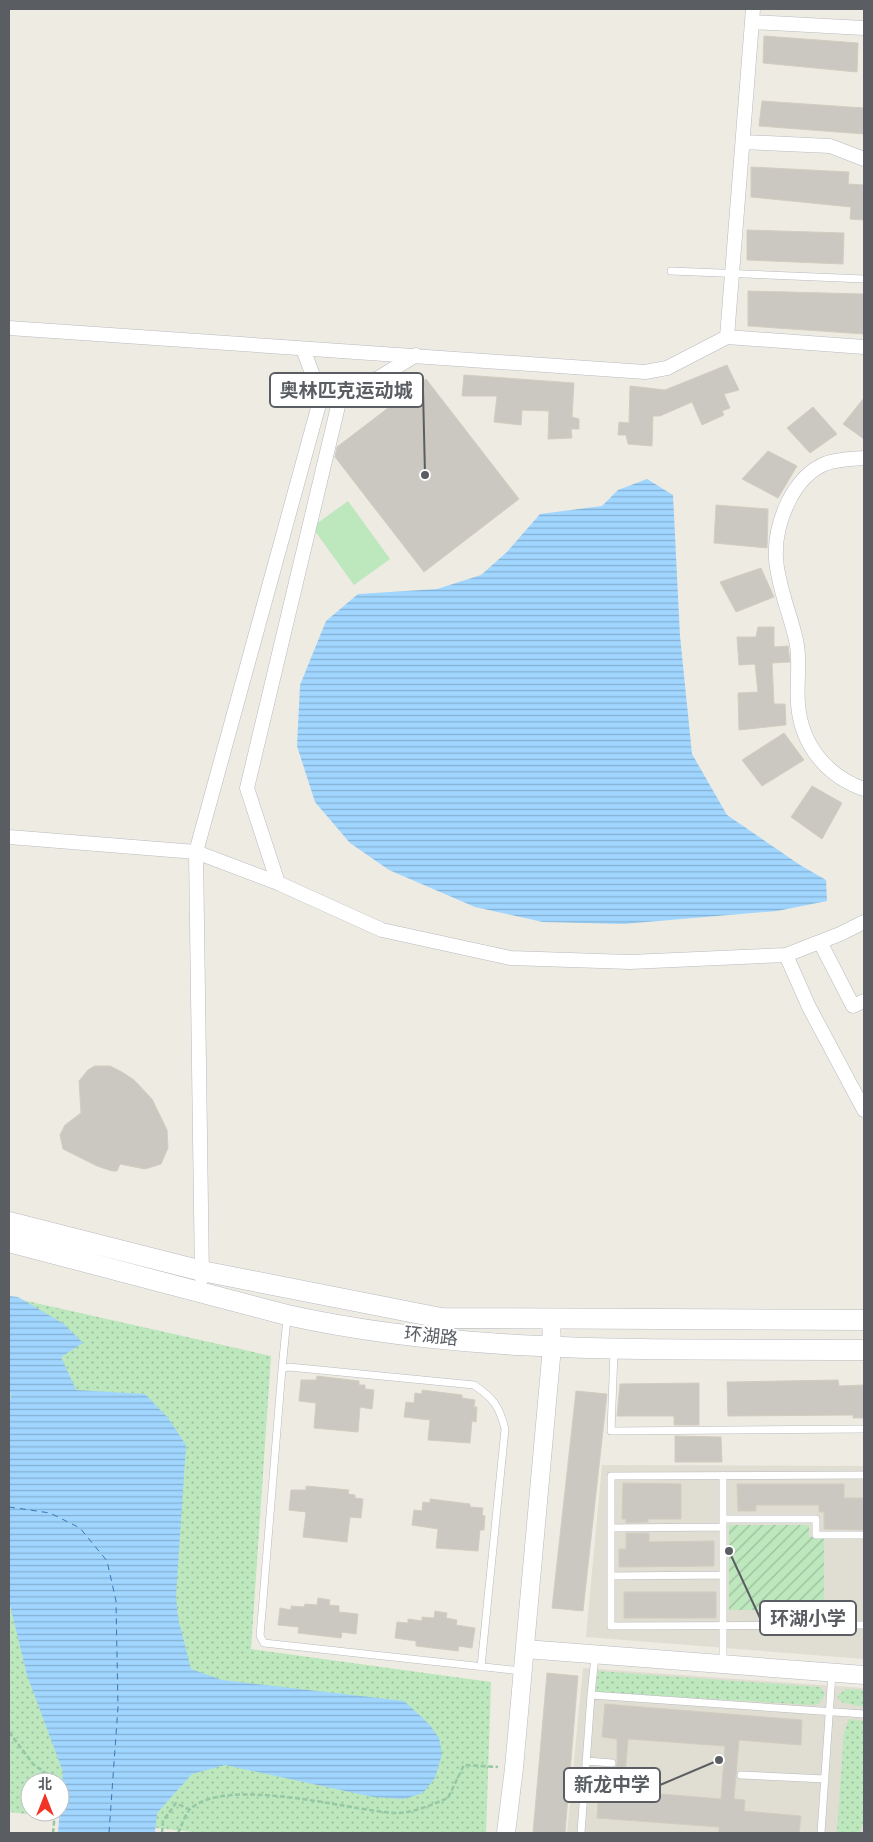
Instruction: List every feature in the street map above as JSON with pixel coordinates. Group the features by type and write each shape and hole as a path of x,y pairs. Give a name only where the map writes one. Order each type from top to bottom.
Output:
{"main road":[{"name":"环湖路","path":"9,1222 202,1271 441,1318 864,1320"},
{"name":"环湖路","path":"12,1245 202,1291 326,1324 432,1338 552,1347 864,1350"}],"street":[{"path":"727,337 753,15 864,28"},
{"path":"742,142 830,146 864,160"},
{"path":"9,328 645,372 666,368 727,337 864,347"},
{"path":"202,1291 196,852 321,398 303,348"},
{"path":"321,398 339,402 416,355"},
{"path":"278,883 247,788 339,402"},
{"path":"864,458 844,459 825,464 810,474 794,492 782,513 776,539 776,560 783,597 796,640 798,704 802,726 809,745 820,760 841,778 864,788"},
{"path":"9,837 196,852 278,883 382,930 510,958 630,962 786,955 864,922"},
{"path":"820,942 853,1006 864,1001"},
{"path":"786,955 809,1007 864,1110"},
{"path":"506,1833 514,1768 552,1347 551,1318"},
{"path":"524,1649 864,1675"}],"lane":[{"path":"670,270 864,279"},
{"path":"287,1315 260,1636 264,1643 522,1672"},
{"path":"614,1348 611,1431 864,1429"},
{"path":"282,1369 289,1367 474,1385 492,1397 501,1413 505,1429 481,1667"},
{"path":"723,1475 723,1664"},
{"path":"864,1475 611,1476 610,1626 864,1625"},
{"path":"611,1528 816,1520 816,1535 864,1535"},
{"path":"611,1576 723,1576"},
{"path":"581,1833 596,1654"},
{"path":"821,1833 832,1672"},
{"path":"592,1695 864,1714"},
{"path":"586,1761 612,1763"},
{"path":"741,1775 824,1779"}],"path":[{"path":"9,1732 33,1764 44,1772"},
{"path":"178,1833 190,1810 210,1798 242,1794 309,1800 394,1813 425,1807 448,1798 464,1764 514,1768"},
{"path":"162,1833 163,1821 176,1804 190,1810"}],"shaded area":[{"path":"602,1465 864,1466 864,1659 586,1637"},
{"path":"583,1668 864,1688 864,1833 567,1833"}],"green space":[{"path":"348,501 390,559 354,585 312,527"},
{"path":"9,1297 271,1356 251,1649 491,1682 486,1833 202,1833 70,1819 70,1772 20,1772 20,1813 9,1812"},
{"path":"729,1525 809,1525 809,1537 824,1537 824,1610 729,1610"},
{"path":"598,1671 820,1687 825,1694 819,1704 812,1705 596,1692"},
{"path":"846,1689 864,1690 864,1707 841,1702 837,1696"},
{"path":"849,1719 864,1721 864,1822 859,1833 837,1833 844,1732"}],"water":[{"path":"647,479 673,495 680,636 692,754 727,815 800,865 826,880 827,901 777,911 623,924 543,922 475,907 389,870 350,843 315,802 297,746 300,685 326,621 358,594 437,589 481,575 507,552 540,514 602,506 618,490"},
{"path":"9,1296 18,1297 64,1324 83,1343 61,1357 76,1390 145,1394 168,1418 186,1445 176,1596 178,1618 191,1669 222,1680 404,1701 429,1724 439,1738 442,1754 435,1778 423,1793 404,1799 373,1797 225,1765 192,1774 157,1813 155,1833 58,1833 59,1822 70,1822 70,1772 63,1772 27,1675 9,1601 9,1405 11,1396 9,1385"}],"building":[{"path":"764,36 858,43 857,72 763,63"},
{"path":"762,101 864,108 864,134 759,126"},
{"path":"751,167 849,172 848,184 864,185 864,220 850,219 851,207 751,197"},
{"path":"747,230 844,233 843,264 747,260"},
{"path":"748,291 864,294 864,334 748,326"},
{"path":"727,365 739,390 724,394 730,408 722,411 724,415 702,425 692,402 660,416 653,416 652,446 628,444 626,435 618,435 619,422 629,423 630,386 665,390"},
{"path":"464,375 574,383 572,417 579,419 579,429 571,429 572,438 548,439 549,411 522,410 521,425 494,422 497,396 462,396"},
{"path":"426,379 519,499 424,572 335,457 337,447"},
{"path":"864,398 864,439 843,424"},
{"path":"813,407 837,434 810,453 787,428"},
{"path":"768,451 797,466 778,498 742,479"},
{"path":"716,505 768,509 767,548 714,543"},
{"path":"761,568 774,597 736,612 720,582"},
{"path":"758,627 774,627 774,647 788,646 790,662 772,663 774,704 785,704 786,725 739,730 738,693 758,692 755,664 739,665 737,637 756,637"},
{"path":"784,733 804,760 762,786 742,760"},
{"path":"812,786 842,803 822,839 791,817"},
{"path":"95,1066 110,1066 122,1072 134,1080 152,1099 167,1130 168,1148 161,1164 145,1169 120,1164 117,1171 112,1171 97,1166 63,1149 60,1135 65,1125 81,1113 79,1081 88,1070"},
{"path":"317,1376 359,1381 359,1385 365,1385 365,1389 374,1390 372,1409 360,1407 358,1432 314,1428 316,1403 299,1401 301,1380 316,1380"},
{"path":"838,1380 839,1386 864,1385 864,1418 853,1418 853,1415 728,1416 727,1382"},
{"path":"699,1383 699,1425 674,1425 674,1416 617,1416 620,1384"},
{"path":"422,1390 462,1395 462,1398 475,1400 474,1407 477,1407 476,1422 472,1421 470,1443 428,1440 430,1420 404,1417 406,1402 414,1403 415,1393 422,1394"},
{"path":"576,1391 607,1394 583,1611 552,1608"},
{"path":"675,1436 721,1437 722,1462 675,1462"},
{"path":"623,1483 681,1484 681,1519 648,1519 648,1522 626,1523 626,1519 622,1519"},
{"path":"737,1484 844,1484 844,1498 864,1498 864,1530 824,1529 824,1512 819,1512 819,1505 756,1505 756,1511 738,1511"},
{"path":"306,1486 349,1490 348,1494 355,1495 355,1498 363,1499 361,1518 350,1517 347,1542 303,1537 306,1512 289,1510 291,1490 306,1490"},
{"path":"430,1499 470,1504 470,1507 483,1508 482,1515 485,1516 484,1530 480,1530 478,1551 436,1548 438,1529 412,1525 414,1510 422,1511 423,1502 430,1503"},
{"path":"626,1533 649,1533 649,1542 714,1541 714,1566 619,1567 619,1549 626,1549"},
{"path":"624,1592 716,1592 716,1618 624,1618"},
{"path":"318,1598 330,1600 329,1605 339,1606 339,1612 358,1614 356,1634 342,1632 341,1638 298,1633 299,1627 278,1625 280,1608 291,1610 291,1606 317,1605"},
{"path":"435,1611 447,1613 446,1618 457,1620 456,1625 475,1628 472,1648 459,1646 458,1651 416,1646 416,1641 395,1638 397,1622 408,1623 408,1619 422,1621 422,1617 434,1618"},
{"path":"547,1673 578,1676 565,1833 533,1833"},
{"path":"605,1704 802,1720 801,1745 739,1740 734,1799 745,1800 744,1811 801,1816 799,1833 719,1833 719,1827 597,1818 599,1789 721,1799 725,1746 628,1739 625,1776 615,1775 617,1739 602,1737"}],"ferry route":[{"path":"9,1507 50,1513 80,1528 107,1561 116,1601 118,1707 109,1833"}],"place":[{"name":"奥林匹克运动城","path":"425,475"},
{"name":"环湖小学","path":"729,1551"},
{"name":"新龙中学","path":"719,1760"}]}
